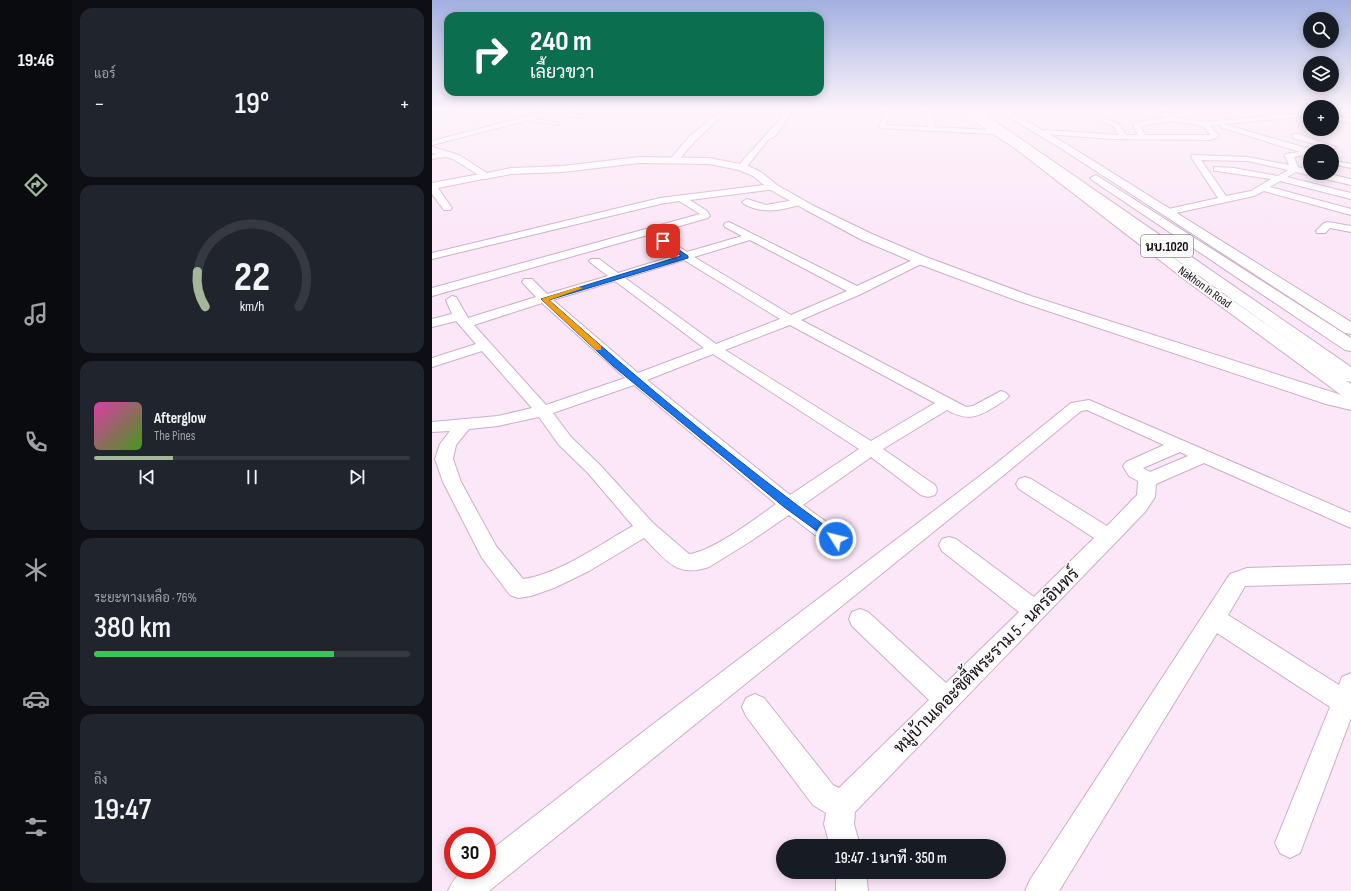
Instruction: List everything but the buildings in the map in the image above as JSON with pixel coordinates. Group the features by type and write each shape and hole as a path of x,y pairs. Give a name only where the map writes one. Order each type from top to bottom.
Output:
{"main road":[{"name":"Nakhon In Road","path":"1025,152 1157,252 1351,393"},
{"name":"Nakhon In Road","path":"1040,152 1351,376"},
{"name":"นบ.1020","path":"1047,152 1351,346"},
{"name":"นบ.1020","path":"1072,152 1351,329"}],"street":[{"path":"441,152 465,162 485,176"},
{"path":"674,160 681,152"},
{"path":"742,167 754,152"},
{"path":"1278,153 1289,156 1303,153"},
{"path":"1289,156 1295,169"},
{"path":"1224,200 1195,157 1248,159 1303,171"},
{"path":"447,208 432,186 511,171 563,169 633,161 674,160 709,161 742,167 765,179 773,187 867,237 921,260 1026,299 1333,400 1351,404"},
{"path":"1339,163 1351,166"},
{"path":"1202,168 1238,170 1279,178 1351,196"},
{"path":"1167,212 1242,196 1262,188 1295,169"},
{"path":"1339,179 1351,182"},
{"path":"432,256 680,198 773,187"},
{"path":"1262,188 1351,212"},
{"path":"432,292 705,216 704,213 680,198"},
{"path":"747,202 758,208 766,209 800,202"},
{"path":"728,225 857,291"},
{"path":"1321,231 1328,225 1351,229"},
{"path":"432,323 462,319 544,299 751,236"},
{"path":"663,241 686,257 790,320 963,412 971,413 977,411 1001,396"},
{"path":"432,427 462,425 513,418 543,411 636,379 790,320 857,291 921,260"},
{"path":"595,261 714,349 871,449 928,490"},
{"path":"528,282 544,299 616,364 788,504 836,539"},
{"path":"452,300 462,319 484,346 543,411 564,441 594,469 646,528 686,563 702,561 744,536 788,504 850,465 871,449 946,403"},
{"path":"432,364 484,346"},
{"path":"464,891 657,737 999,470 1078,406 1089,405 1351,521"},
{"path":"462,425 448,444 444,459 446,465 452,482 489,552 518,589 528,590 548,582 646,528"},
{"path":"1192,450 1151,479 1135,471 1132,466 1192,450"},
{"name":"หมู่บ้านเดอะซิตี้พระราม 5 - นครอินทร์","path":"842,806 1146,497 1147,478"},
{"path":"1025,484 1108,537"},
{"path":"949,545 1035,611"},
{"path":"1041,891 1238,580 1242,578 1351,574"},
{"path":"860,619 946,700"},
{"path":"1214,619 1347,706 1290,843"},
{"path":"755,707 822,795 842,806 839,824 842,839"},
{"path":"851,879 852,891"}],"slow traffic":[{"path":"580,288 544,299 598,348"}],"route":[{"path":"663,241 686,257 544,299 616,364 788,504 836,539"}]}
